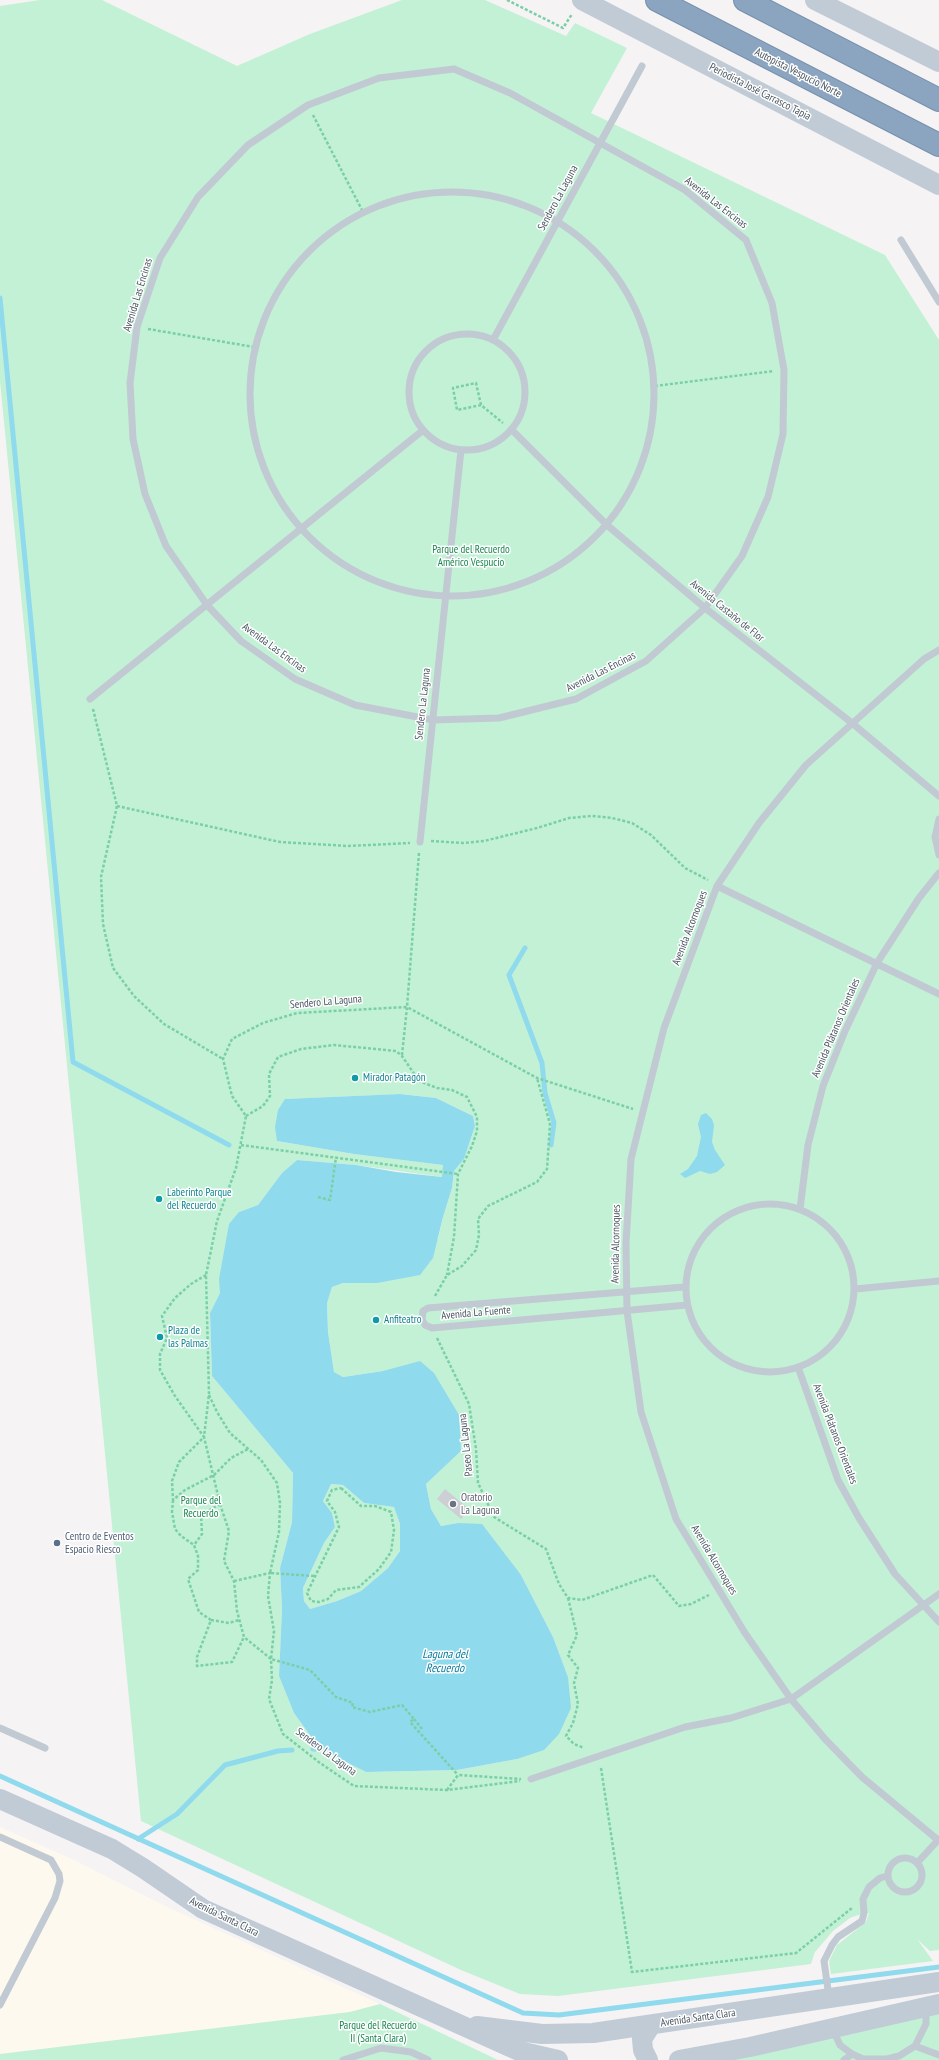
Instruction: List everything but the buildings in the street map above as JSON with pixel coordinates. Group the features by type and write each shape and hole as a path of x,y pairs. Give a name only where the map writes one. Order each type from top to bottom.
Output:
{"highway":[{"name":"Autopista Vespucio Norte","path":"657,0 939,145"},
{"path":"745,0 939,100"}],"street":[{"name":"Periodista José Carrasco Tapia","path":"582,0 939,185"},
{"path":"815,0 939,62"},
{"name":"Avenida Santa Clara","path":"0,1799 112,1849 143,1868 203,1909 519,2051 558,2060"},
{"name":"Avenida Santa Clara","path":"456,2023 542,2034 593,2033 651,2025 829,1994 939,1982"},
{"path":"679,2060 750,2047 932,2006"},
{"path":"648,2060 643,2050 642,2039 651,2025"}],"lane":[{"name":"Sendero La Laguna","path":"493,340 642,66"},
{"name":"Avenida Las Encinas","path":"454,69 510,93 600,143 685,190 746,240 772,303 784,370 783,434 768,497 742,556 705,608 646,661 576,699 499,718 432,720 356,705 295,679 241,641 207,605 166,546 145,494 133,439 130,383 137,327 160,258 198,197 248,145 308,105 379,78 454,69"},
{"path":"453,192 499,197 561,216 623,284 646,333 655,386 653,423 644,460 628,494 607,525 578,553 545,574 508,589 470,596 446,597 390,588 353,572 319,548 300,530 262,466 249,407 254,347 276,292 314,246 363,212 407,197 453,192"},
{"path":"901,240 939,302"},
{"path":"474,334 493,340 508,350 519,364 525,380 526,398 521,415 512,430 497,442 480,449 461,450 446,446 422,431 412,410 409,391 413,372 422,355 437,342 455,335 474,334"},
{"name":"Avenida Castaño de Flor","path":"512,430 607,525 705,608 852,723 939,796"},
{"path":"90,699 422,431"},
{"name":"Sendero La Laguna","path":"420,842 461,450"},
{"name":"Avenida Alcornoques","path":"938,1839 862,1777 825,1739 791,1699 744,1633 676,1519 641,1412 627,1311 626,1244 631,1159 664,1028 717,886 759,823 806,765 924,659 939,650"},
{"path":"939,819 935,838 939,855"},
{"name":"Avenida Plátanos Orientales","path":"800,1209 808,1145 823,1086 845,1031 877,963 918,898 939,873"},
{"path":"717,886 939,994"},
{"path":"775,1202 800,1209 822,1222 840,1240 851,1263 855,1289 851,1314 839,1337 821,1355 798,1367 773,1372 748,1369 725,1359 706,1342 692,1321 687,1305 684,1287 688,1268 700,1241 720,1220 746,1207 775,1202"},
{"path":"855,1289 939,1281"},
{"name":"Avenida La Fuente","path":"684,1287 428,1308 423,1311 422,1319 424,1325 432,1328 687,1305"},
{"name":"Avenida Plátanos Orientales","path":"798,1367 838,1480 859,1518 895,1574 939,1622"},
{"path":"531,1779 685,1727 731,1718 791,1699 939,1594"},
{"path":"0,1728 45,1748"},
{"path":"0,1837 51,1860 59,1874 60,1881 55,1898 0,2005"},
{"path":"917,1862 938,1839"},
{"path":"906,1857 917,1862 922,1872 920,1883 912,1891 907,1892 896,1890 891,1886 887,1876 888,1870 895,1860 906,1857"},
{"path":"829,1994 824,1961 838,1937 862,1921 864,1913 863,1899 869,1887 880,1878 887,1876"},
{"path":"832,2028 840,2045 852,2054 862,2059 887,2059 899,2056 915,2046 926,2024 932,2006"},
{"path":"915,2046 939,2055"},
{"path":"344,2060 381,2048 411,2052 428,2060"},
{"path":"844,2060 852,2054"}],"path":[{"path":"507,0 563,28"},
{"path":"308,105 363,212"},
{"path":"137,327 254,347"},
{"path":"655,386 784,370"},
{"path":"481,404 457,410 453,388 476,383 481,404 512,430"},
{"path":"90,699 117,806 108,836 101,877 103,924 112,968 134,996 164,1024 223,1059 232,1096 246,1116 236,1168 217,1221 206,1275 209,1394 204,1437 179,1462 172,1481 172,1512 175,1528 181,1536 194,1545 198,1556 198,1570 188,1579 199,1612 211,1620 229,1623 239,1620"},
{"path":"117,806 280,842 348,846 420,842 484,841 569,818 592,816 612,818 632,823 651,836 685,868 717,886"},
{"path":"402,1056 420,842"},
{"path":"407,1007 537,1078 643,1112"},
{"name":"Sendero La Laguna","path":"223,1059 232,1039 263,1024 297,1013 407,1007"},
{"path":"246,1116 263,1106 270,1096 269,1074 278,1057 301,1049 334,1045 396,1051 402,1056 419,1082 437,1088 452,1090 468,1097 477,1117 476,1131 458,1174 454,1237 447,1275 428,1308"},
{"path":"447,1275 462,1266 476,1250 479,1235 478,1219 488,1206 537,1182 547,1169 550,1124 537,1078"},
{"path":"241,1145 458,1174"},
{"path":"318,1197 330,1200 336,1157"},
{"path":"206,1275 191,1284 175,1298 162,1316 167,1338 160,1354 160,1370 166,1382 204,1437 220,1504 229,1531 224,1561 234,1581 239,1620 244,1637 271,1659 310,1670 336,1697 353,1703 352,1707 370,1712 402,1705 422,1729"},
{"name":"Paseo La Laguna","path":"432,1328 469,1404 476,1449 478,1483 494,1517 546,1549 558,1584 568,1598 577,1635 568,1655 578,1668 574,1683 578,1704 573,1723 566,1736 574,1744 599,1756"},
{"name":"Sendero La Laguna","path":"209,1394 217,1412 230,1433 261,1460 277,1483 280,1503 279,1532 270,1573 268,1596 274,1631 271,1659 272,1680 269,1699 283,1734 320,1764 354,1786 447,1790 531,1779"},
{"path":"173,1500 185,1490 214,1475 231,1458 248,1449"},
{"path":"341,1488 361,1506 375,1506 391,1512 394,1530 390,1552 379,1569 359,1587 336,1590 328,1599 319,1602 311,1601 307,1593 314,1576 339,1527 335,1512 327,1501 332,1490 341,1488"},
{"path":"194,1545 202,1534 201,1515 220,1504"},
{"path":"234,1581 270,1573 314,1576"},
{"path":"568,1598 582,1600 653,1574 679,1606 691,1604 719,1590"},
{"path":"211,1620 197,1657 197,1666 232,1662 244,1637"},
{"path":"414,1719 410,1722 458,1775 531,1779"},
{"path":"599,1756 632,1972 796,1953 863,1899"},
{"path":"447,1790 458,1775"}],"shaded area":[{"path":"0,1827 74,1860 165,1906 380,2004 350,2012 0,2054"}],"green space":[{"name":"Parque del Recuerdo Américo Vespucio","path":"40,0 102,0 237,66 310,34 402,0 485,0 566,36 575,23 627,48 591,113 885,255 939,340 939,1950 930,1951 917,1939 933,1961 831,1974 829,1961 837,1945 866,1922 869,1913 864,1913 850,1918 833,1931 815,1952 811,1964 558,1996 520,1994 461,1970 141,1821 0,381 0,6","holes":["401,1094 436,1098 473,1116 475,1126 464,1159 454,1171 452,1188 438,1239 377,1283 343,1283 332,1287 327,1302 328,1332 334,1372 343,1377 383,1371 461,1451 426,1484 431,1509 441,1526 458,1523 521,1575 553,1637 568,1677 517,1759 457,1770 366,1772 320,1749 294,1713 279,1676 282,1609 280,1568 292,1522 293,1473 212,1376 210,1313 220,1293 239,1212 258,1205 282,1173 297,1160 356,1165 442,1177 444,1165 354,1154 277,1141 285,1099"]},
{"path":"331,1484 343,1485 364,1503 394,1507 400,1524 400,1551 388,1568 361,1591 337,1601 310,1609 304,1601 303,1588 324,1543 335,1527 332,1513 323,1501"},
{"name":"Parque del Recuerdo II (Santa Clara)","path":"380,2004 498,2060 0,2060 0,2054 350,2012"},
{"path":"939,2013 939,2060 731,2060"}],"water":[{"name":"Laguna del Recuerdo","path":"400,1094 436,1098 473,1116 475,1126 464,1159 454,1171 452,1188 433,1258 420,1275 377,1283 343,1283 332,1287 327,1303 328,1332 334,1372 343,1377 383,1371 420,1361 434,1373 459,1415 461,1451 426,1484 431,1509 441,1526 458,1523 482,1524 521,1575 553,1637 568,1677 571,1708 559,1734 544,1750 517,1759 457,1770 366,1772 320,1749 294,1713 279,1676 282,1609 280,1568 292,1522 293,1473 212,1376 210,1313 220,1293 219,1279 229,1224 239,1212 258,1205 282,1173 297,1160 356,1165 396,1172 442,1177 443,1165 354,1154 277,1141 275,1127 278,1110 285,1099","holes":["331,1484 343,1485 364,1503 394,1507 400,1524 400,1551 388,1568 361,1591 337,1601 310,1609 304,1601 303,1588 324,1543 335,1527 332,1513 323,1501"]},
{"path":"706,1113 712,1119 714,1125 712,1142 715,1150 725,1165 717,1172 710,1174 700,1171 685,1178 680,1174 688,1169 697,1156 701,1137 698,1124 701,1115"}],"waterway":[{"path":"0,298 73,1062 229,1145"},
{"path":"525,948 509,975 542,1063 545,1093 554,1123 551,1145"},
{"path":"313,1749 320,1749"},
{"path":"138,1839 177,1814 225,1765 278,1751 292,1750"},
{"path":"0,1776 523,2013 559,2015 939,1967"}],"place":[{"name":"Mirador Patagón","path":"355,1078"},
{"name":"Laberinto Parque del Recuerdo","path":"159,1199"},
{"name":"Anfiteatro","path":"376,1320"},
{"name":"Plaza de las Palmas","path":"160,1337"},
{"name":"Oratorio La Laguna","path":"453,1504"},
{"name":"Centro de Eventos Espacio Riesco","path":"57,1543"}],"park label":[{"name":"Parque del Recuerdo","path":"201,1507"}]}
